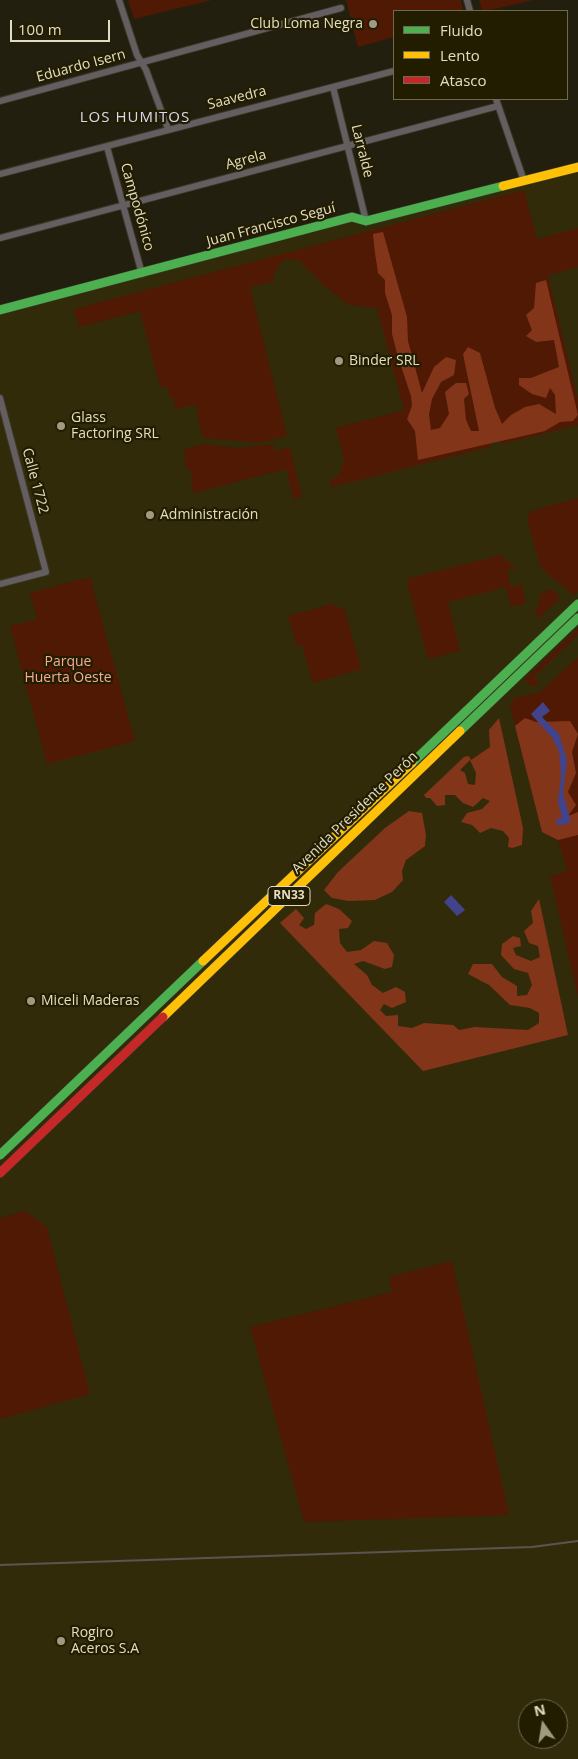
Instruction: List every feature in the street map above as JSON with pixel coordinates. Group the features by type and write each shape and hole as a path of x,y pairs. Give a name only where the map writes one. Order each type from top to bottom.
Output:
{"main road":[{"name":"Juan Francisco Seguí","path":"0,310 352,217 366,221 578,167"},
{"name":"Avenida Presidente Perón","path":"0,1155 578,604"},
{"name":"Avenida Presidente Perón","path":"0,1173 578,618"}],"street":[{"path":"119,0 168,129"},
{"name":"Eduardo Isern","path":"0,101 341,8"},
{"name":"Saavedra","path":"0,174 393,70"},
{"name":"Larralde","path":"333,87 366,221"},
{"path":"497,102 524,181"},
{"name":"Agrela","path":"0,238 347,146 497,102"},
{"name":"Campodónico","path":"107,147 142,274"},
{"name":"Calle 1722","path":"0,398 46,572 0,584"}],"shaded area":[{"path":"578,167 578,1759 0,1759 0,310 352,217 366,221"},
{"path":"383,232 407,317 408,341 422,393 434,367 446,357 456,360 454,375 441,382 432,399 429,414 431,430 440,428 449,414 445,392 456,383 466,383 469,394 464,399 466,420 471,431 479,431 463,354 468,347 480,353 495,408 502,424 511,415 525,407 539,404 556,414 555,395 550,388 546,398 532,394 519,385 519,378 531,378 559,367 554,340 536,342 526,336 532,330 526,315 534,308 536,283 546,280 578,415 573,421 560,422 545,431 418,460 415,431 407,419 412,406 411,396 392,334 392,315 385,293 385,280 378,273 373,234"},
{"path":"543,702 550,711 542,717 559,734 567,760 563,793 571,822 558,826 556,819 562,818 558,802 561,776 559,751 553,739 531,714"},
{"path":"499,718 523,828 522,845 512,848 508,847 509,838 503,831 491,828 480,833 472,825 461,822 467,813 482,809 490,801 483,798 473,807 463,803 455,795 445,795 445,805 437,806 430,798 426,798 424,795 464,757 469,756 471,760 490,747 489,730","holes":["470,760 476,773 475,785 468,784 465,773 460,770"]},
{"path":"525,718 536,722 570,721 578,734 572,752 576,773 568,792 576,805 568,816 578,812 578,835 558,840 542,832 515,726"},
{"path":"409,811 422,813 426,835 425,846 406,860 402,871 403,880 392,892 375,900 348,901 332,898 324,890 338,872 385,828"},
{"path":"451,895 465,910 457,916 444,902"},
{"path":"539,899 568,1035 423,1071 280,923 296,909 304,918 299,925 306,929 314,925 315,913 326,904 339,909 352,921 348,928 339,929 340,943 347,952 361,950 374,941 387,943 394,955 392,967 385,969 363,961 354,964 367,975 372,985 383,993 396,987 405,992 406,1002 392,1008 384,1004 380,1010 386,1016 398,1015 398,1026 412,1028 424,1023 453,1025 459,1030 475,1027 528,1030 539,1023 539,1013 530,1008 510,1005 489,985 468,974 473,964 492,964 502,977 517,986 517,996 527,995 532,985 528,973 514,969 501,955 502,944 513,936 520,938 521,946 513,948 516,955 531,961 540,957 538,946 529,943 524,931 533,923 531,911"}],"green space":[{"path":"128,0 212,0 134,19"},
{"name":"Club Loma Negra","path":"346,0 461,0 463,10 393,10 393,37 358,47"},
{"path":"479,0 533,0 490,10 482,10"},
{"path":"524,190 537,239 578,228 578,267 548,275 578,399 578,425 502,444 489,408 478,410 490,447 331,487 330,481 339,475 344,459 336,428 404,410 377,308 349,305 323,285 299,260 284,259 273,275 275,281 250,287 287,436 258,443 205,438 202,435 195,404 176,409 172,396 169,398 167,386 160,387 140,311 79,327 74,309"},
{"path":"206,444 237,448 273,444 275,451 290,447 302,497 294,499 286,469 194,493 190,478 193,477 192,471 189,471 186,467 184,449"},
{"path":"578,498 578,591 574,595 545,572 539,562 527,519 531,511"},
{"path":"501,555 516,568 507,570 511,587 521,584 526,601 522,605 511,606 506,587 448,602 460,651 428,659 407,583 409,578"},
{"name":"Parque Huerta Oeste","path":"90,577 135,741 47,764 10,626 37,619 30,593"},
{"path":"554,590 560,598 538,619 536,612 542,592"},
{"path":"331,604 345,610 361,669 313,683 302,645 297,646 288,616"},
{"path":"578,628 578,635 534,677 539,683 536,686 531,686 524,680"},
{"path":"578,657 578,997 550,876 567,871 558,840 542,832 510,705 515,698 540,692"},
{"path":"25,1211 47,1227 90,1394 0,1419 0,1218"},
{"path":"452,1261 509,1515 304,1522 250,1327 392,1292 389,1277"}],"railway":[{"path":"0,1565 532,1547 578,1541"}],"traffic: fast":[{"path":"0,310 352,217 366,221 503,186"},
{"path":"412,763 578,604"},
{"path":"460,731 578,618"},
{"path":"0,1155 203,961"}],"traffic: slow":[{"path":"503,186 578,167"},
{"path":"163,1017 460,731"},
{"path":"203,961 412,763"}],"traffic: jam":[{"path":"0,1173 163,1017"}],"place":[{"name":"Club Loma Negra","path":"373,24"},
{"name":"Binder SRL","path":"339,361"},
{"name":"Glass Factoring SRL","path":"61,426"},
{"name":"Administración","path":"150,515"},
{"name":"Miceli Maderas","path":"31,1001"},
{"name":"Rogiro Aceros S.A","path":"61,1641"}],"district":[{"name":"LOS HUMITOS","path":"135,118"}]}
